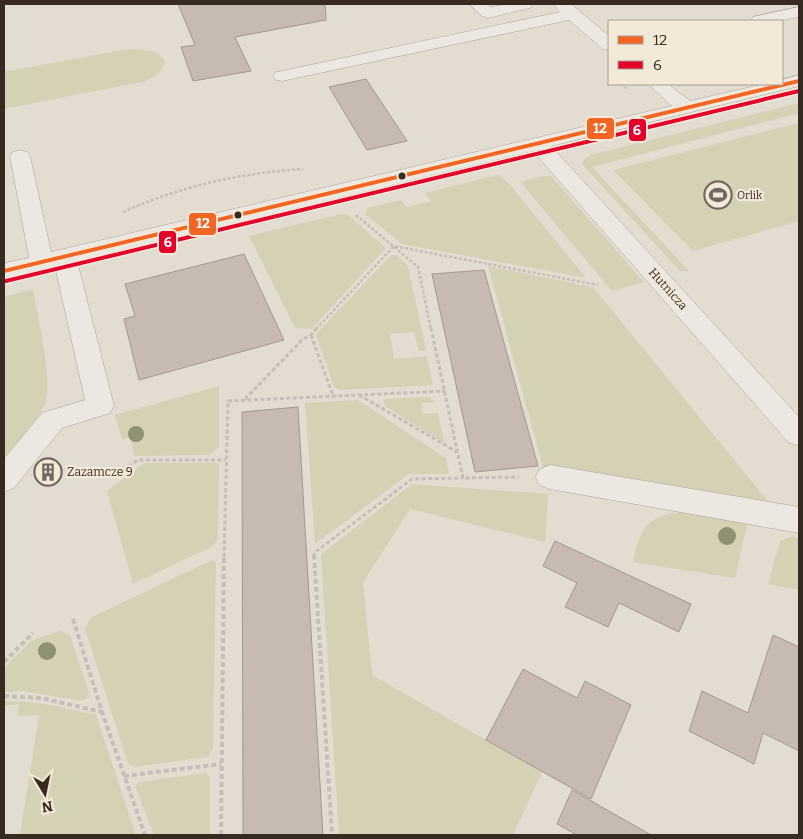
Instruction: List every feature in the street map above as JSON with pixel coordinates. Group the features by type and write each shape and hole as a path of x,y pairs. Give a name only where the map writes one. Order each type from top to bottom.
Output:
{"street":[{"path":"478,4 488,13 531,4"},
{"path":"282,76 567,9 608,44"},
{"path":"763,20 799,12"},
{"path":"783,85 799,81"},
{"path":"658,85 686,108"},
{"path":"4,271 782,85"},
{"name":"Hutnicza","path":"537,143 799,435"},
{"path":"4,480 52,420 100,406 20,156"},
{"path":"550,477 799,520"}],"path":[{"path":"356,215 418,267 463,478"},
{"path":"394,246 598,285"},
{"path":"244,400 303,339 311,335 394,246"},
{"path":"311,335 333,396"},
{"path":"221,835 225,460 228,401 445,391"},
{"path":"359,395 458,453"},
{"path":"112,477 138,460 225,460"},
{"path":"332,835 314,553 412,479 550,477"},
{"path":"73,619 102,712 145,835"},
{"path":"4,662 33,633"},
{"path":"4,696 22,695 49,698 102,712"},
{"path":"124,776 222,764"}],"shaded area":[{"path":"137,49 157,52 165,61 160,72 150,79 4,109 4,72 122,50"},
{"path":"799,103 799,113 592,167 689,271 680,271 582,164 584,159 591,155"},
{"name":"Orlik","path":"799,123 799,221 693,251 613,170"},
{"path":"497,175 502,177 511,186 586,278 402,244 365,214 367,208 401,200 407,207 431,201 425,193"},
{"path":"551,176 644,282 612,291 522,184 524,181"},
{"path":"342,214 348,215 386,248 312,329 295,328 249,236"},
{"path":"391,255 396,255 408,266 426,350 419,351 414,332 390,334 394,359 427,356 433,385 340,390 334,387 316,334"},
{"path":"488,266 593,287 771,505 543,467"},
{"path":"33,289 46,365 47,394 45,404 36,419 4,460 4,297"},
{"path":"219,386 219,447 209,455 134,456 130,437 122,439 115,415"},
{"path":"428,397 435,402 422,403 423,414 438,413 445,444 385,406 383,399"},
{"path":"358,400 446,458 449,474 409,474 315,544 305,403"},
{"path":"144,463 219,463 218,539 213,546 133,584 107,491"},
{"path":"412,484 548,494 545,542 410,509 363,582 372,675 542,772 513,835 339,835 321,554"},
{"path":"680,512 748,521 735,578 633,562 638,541 646,526 659,517"},
{"path":"793,536 799,539 799,590 768,584 780,541"},
{"path":"212,560 216,563 213,748 208,757 134,767 128,764 85,629 90,618"},
{"path":"59,631 70,635 90,696 82,701 22,691 4,692 4,668 31,641"},
{"path":"4,701 39,703 96,715 136,835 20,835 39,715 17,716 19,704 4,706"},
{"path":"205,773 210,777 210,835 154,835 135,786 139,782"}],"building":[{"path":"178,4 325,4 326,20 235,37 251,71 193,81 181,47 195,45"},
{"path":"366,79 407,141 367,150 329,87"},
{"path":"244,254 284,340 139,380 124,319 135,316 125,284"},
{"path":"484,270 538,466 475,472 432,274"},
{"path":"298,407 323,835 243,835 242,412"},
{"path":"555,541 691,604 679,632 619,603 608,627 565,607 577,583 543,566"},
{"path":"773,635 799,647 799,751 763,733 754,764 689,731 702,691 748,713"},
{"path":"523,669 577,698 585,681 631,705 591,799 486,740"},
{"path":"572,790 651,835 577,835 557,824"}],"transit line":[{"name":"12","path":"783,85 799,81"},
{"name":"12","path":"4,271 782,85"},
{"name":"6","path":"6,281 799,91"}],"place":[{"name":"Orlik","path":"718,195"},
{"name":"Zazamcze 9","path":"48,472"}]}
